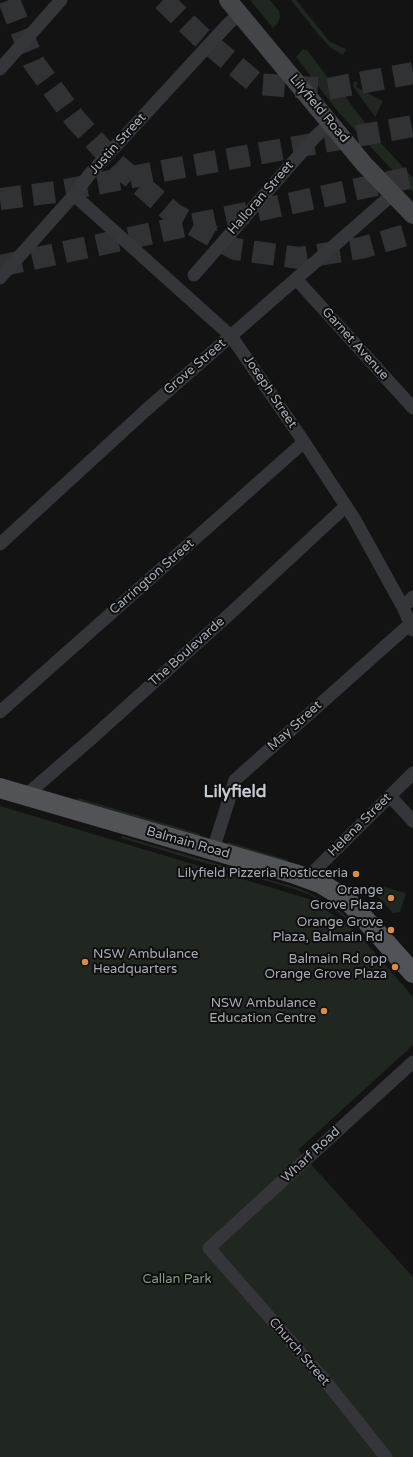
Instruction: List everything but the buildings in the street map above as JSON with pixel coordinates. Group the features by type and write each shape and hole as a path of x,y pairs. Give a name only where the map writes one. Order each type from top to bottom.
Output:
{"main road":[{"name":"Lilyfield Road","path":"228,0 364,164 413,215"},
{"name":"Balmain Road","path":"0,788 214,850 320,883 343,897 413,973"}],"street":[{"path":"0,69 61,0"},
{"name":"Justin Street","path":"0,278 74,195 89,175 229,23 240,14"},
{"name":"Halloran Street","path":"194,275 314,137 330,123"},
{"name":"Grove Street","path":"0,544 145,411 297,280 393,194"},
{"name":"Joseph Street","path":"74,195 231,336 304,442 370,544 412,627"},
{"name":"Garnet Avenue","path":"297,280 413,408"},
{"name":"Carrington Street","path":"0,712 304,442"},
{"name":"The Boulevarde","path":"25,796 227,617 346,506"},
{"path":"403,607 413,597"},
{"name":"May Street","path":"214,850 235,780 412,627"},
{"name":"Helena Street","path":"307,878 413,773"},
{"path":"390,796 413,821"},
{"name":"Wharf Road","path":"210,1248 413,1062"},
{"name":"Church Street","path":"210,1248 327,1383 386,1457"}],"green space":[{"path":"250,0 270,0 279,11 280,17 278,23 273,28"},
{"path":"291,0 296,0 330,42 346,49 343,55 330,47"},
{"path":"303,49 308,51 339,93 342,91 381,143 413,178 413,192 339,113 296,57"},
{"path":"354,81 358,83 356,87 383,101 375,117 353,86"},
{"path":"78,798 200,834 200,836 77,800"},
{"name":"Callan Park","path":"0,806 309,899 344,922 361,937 413,997 413,1045 298,1150 413,1277 413,1457 0,1457"},
{"path":"122,836 235,869 235,872 121,838"},
{"path":"228,842 288,860 287,862 227,844"},
{"path":"249,874 298,888 313,895 339,910 357,926 355,928 349,921 332,908 310,895 248,875"},
{"path":"377,885 406,893 400,912 393,913 375,894"}],"tunnel":[{"path":"9,0 34,63 75,119 116,164 174,214 235,249 299,258 361,248 413,233"},
{"path":"163,0 201,37 257,84 327,89 413,73"},
{"path":"0,199 55,192 173,169 413,126"},
{"path":"0,266 413,177"}],"place":[{"name":"Lilyfield Pizzeria Rosticceria","path":"356,874"},
{"name":"Orange Grove Plaza","path":"391,898"},
{"name":"Orange Grove Plaza, Balmain Rd","path":"391,930"},
{"name":"NSW Ambulance Headquarters","path":"85,962"},
{"name":"Balmain Rd opp Orange Grove Plaza","path":"395,967"},
{"name":"NSW Ambulance Education Centre","path":"324,1011"}],"district":[{"name":"Lilyfield","path":"235,793"}]}
